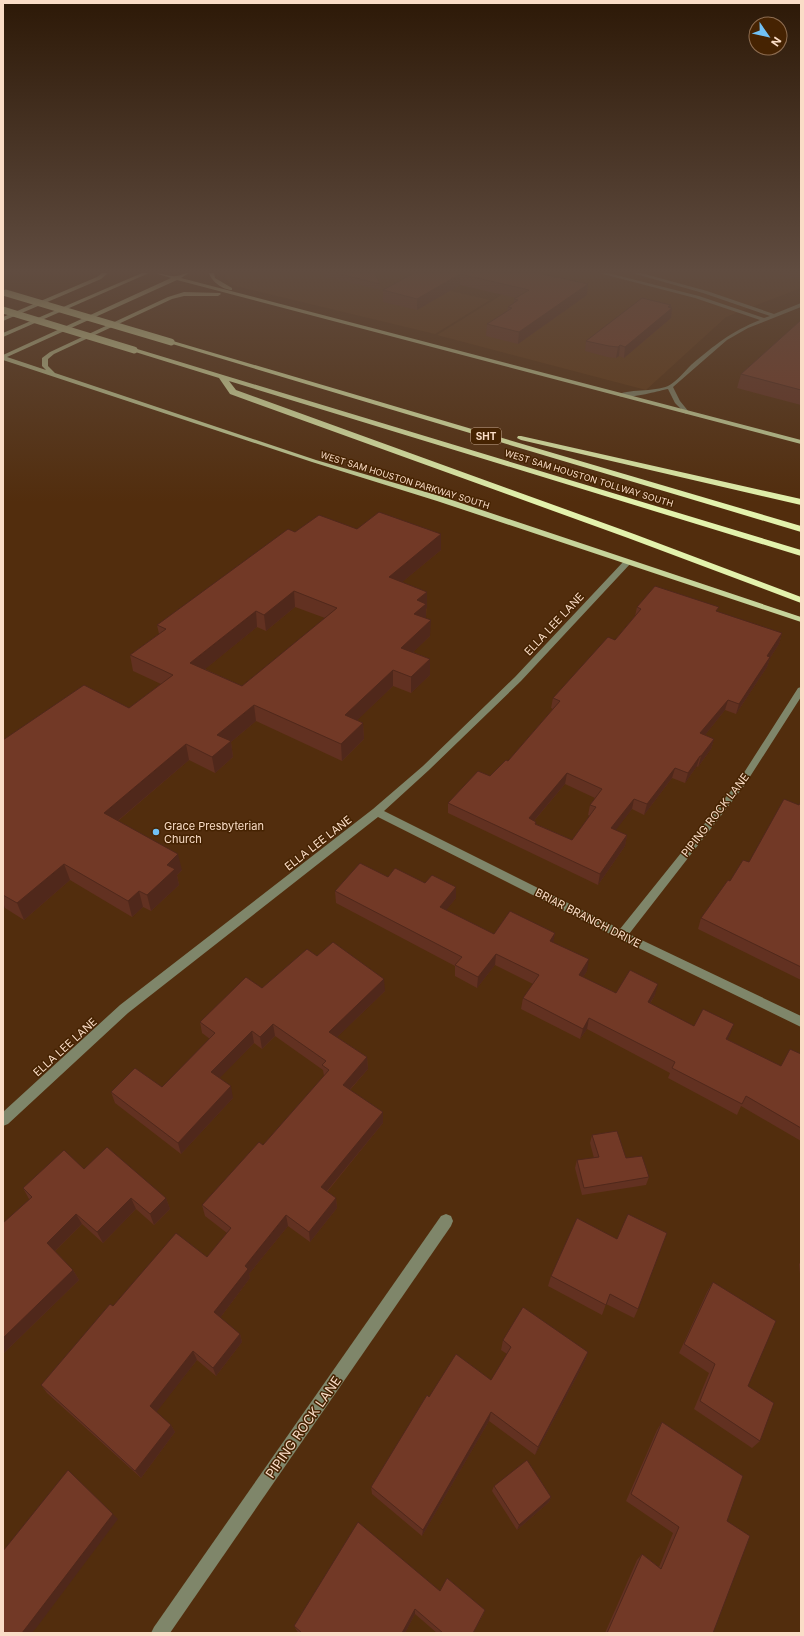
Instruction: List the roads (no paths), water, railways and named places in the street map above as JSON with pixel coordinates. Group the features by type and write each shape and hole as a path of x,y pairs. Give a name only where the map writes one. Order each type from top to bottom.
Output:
{"highway":[{"name":"WEST SAM HOUSTON TOLLWAY SOUTH","path":"132,349 801,553"},
{"name":"WEST SAM HOUSTON TOLLWAY SOUTH","path":"196,349 801,529"},
{"path":"222,377 233,392 631,536 801,600"},
{"path":"412,414 801,502"}],"main road":[{"path":"3,357 20,349"},
{"path":"54,374 45,366 45,358 60,349"},
{"path":"447,349 801,442"},
{"name":"WEST SAM HOUSTON PARKWAY SOUTH","path":"3,357 314,461 440,499 801,620"}],"street":[{"path":"620,395 641,393 670,387 713,349"},
{"path":"670,387 677,402 686,412"},
{"name":"ELLA LEE LANE","path":"3,1120 124,1009 377,812 426,768 518,680 628,563"},
{"name":"PIPING ROCK LANE","path":"622,935 741,784 801,690"},
{"name":"BRIAR BRANCH DRIVE","path":"377,812 622,935 801,1022"},
{"name":"PIPING ROCK LANE","path":"160,1633 446,1221"}],"place":[{"name":"Grace Presbyterian Church","path":"156,832"}]}
